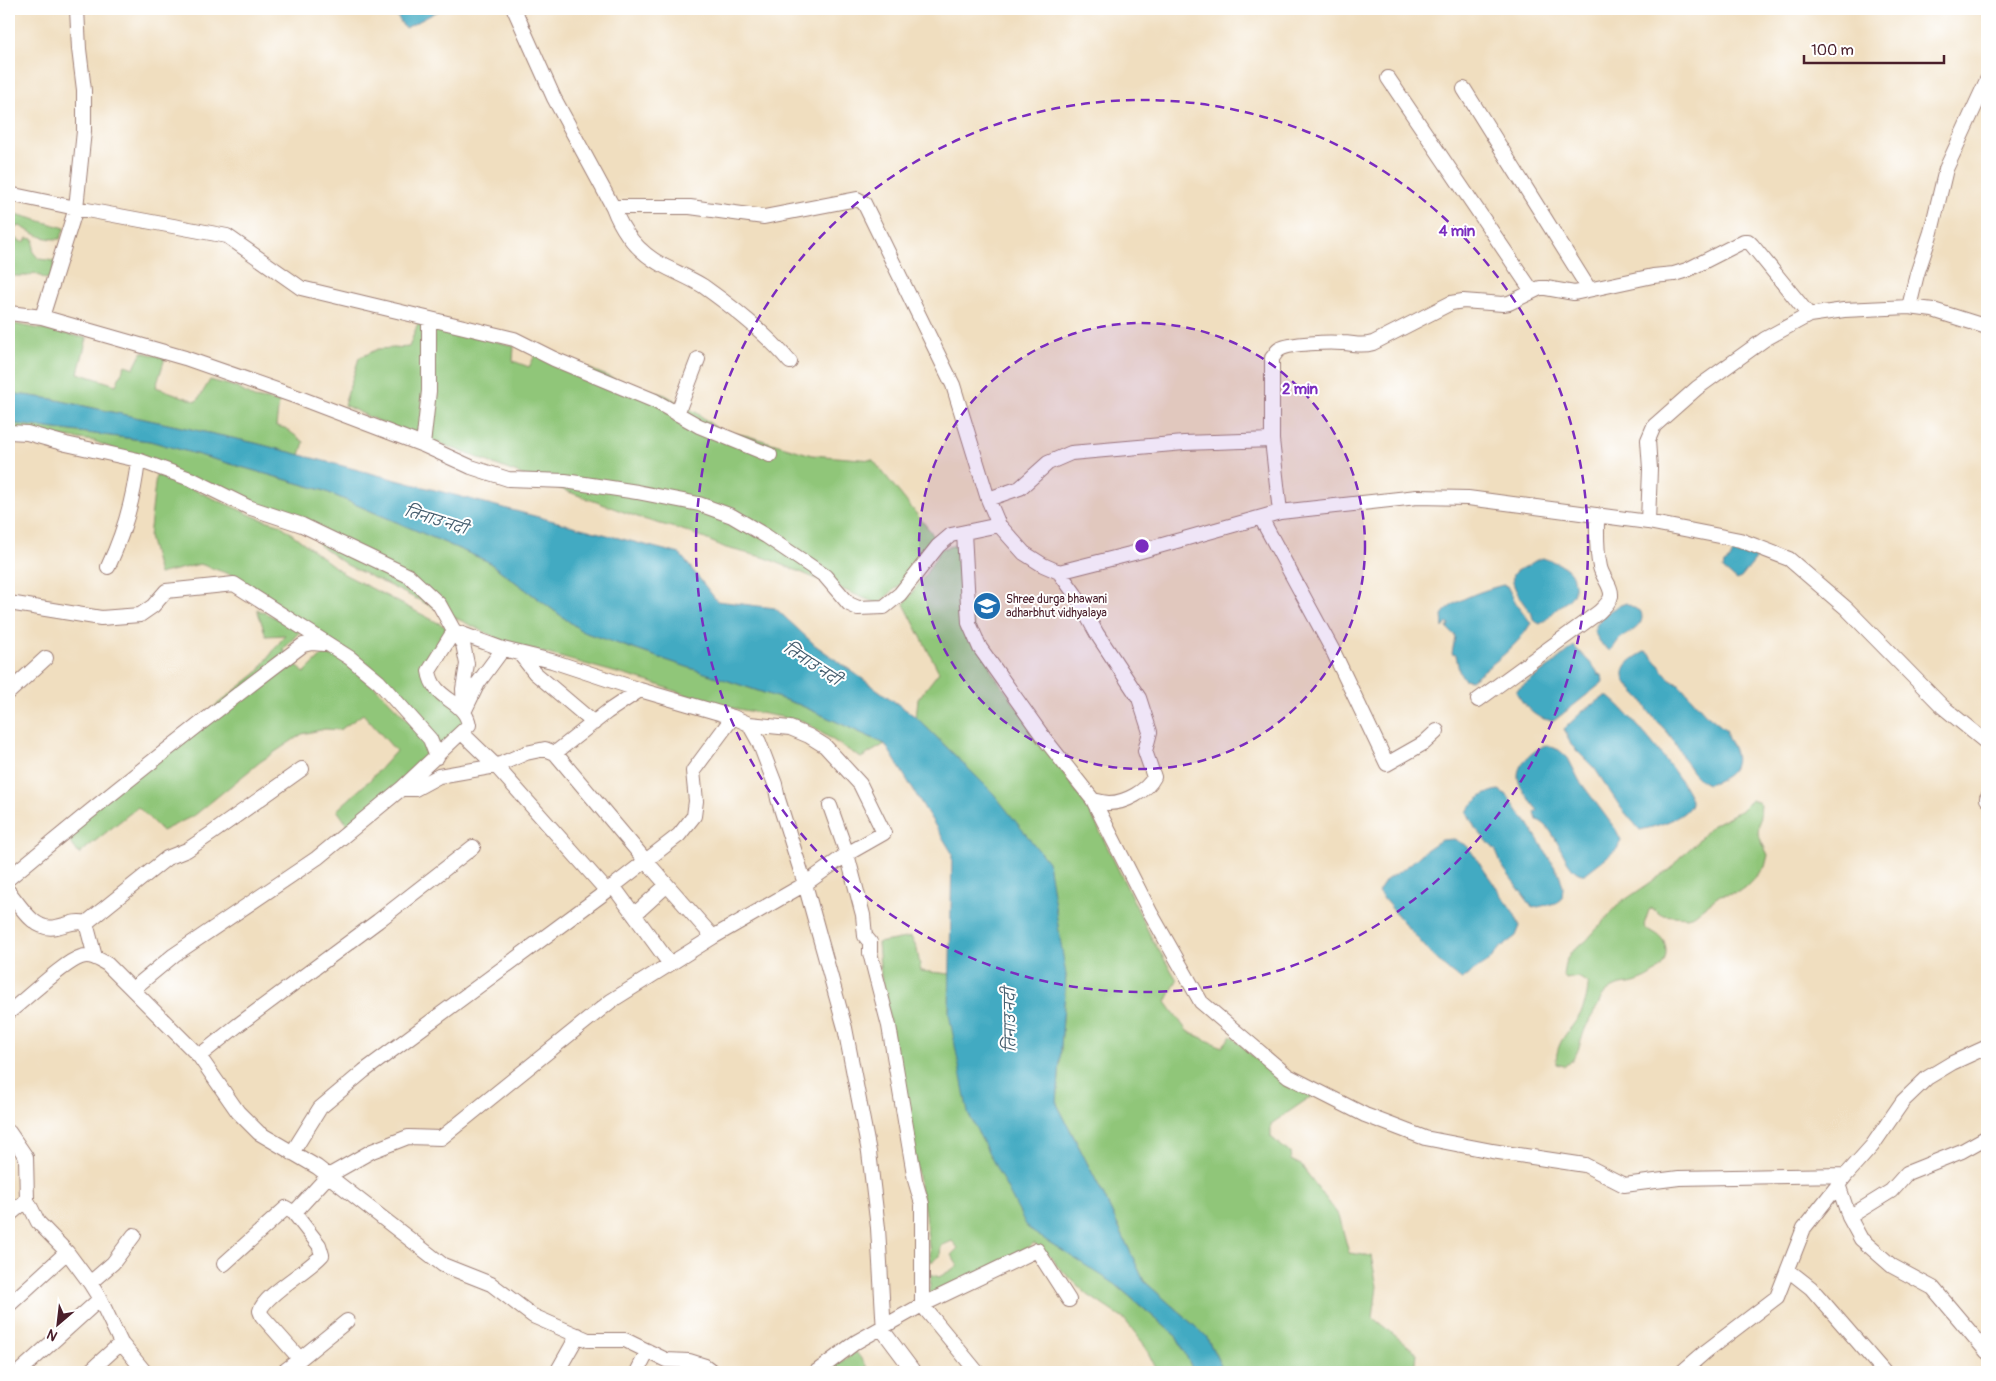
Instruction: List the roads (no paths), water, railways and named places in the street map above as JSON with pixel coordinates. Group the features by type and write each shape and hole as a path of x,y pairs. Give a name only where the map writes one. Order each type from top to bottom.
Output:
{"street":[{"path":"42,317 76,208 84,132 84,90 79,49 78,9"},
{"path":"514,9 554,98 626,234 660,264 700,285 735,310 790,362"},
{"path":"1388,78 1532,291"},
{"path":"1909,307 1917,274 1931,232 1946,169 1987,80"},
{"path":"1464,89 1589,289"},
{"path":"9,194 227,236 301,288 514,339 554,359 655,401 699,426 770,455"},
{"path":"613,207 690,207 764,218 857,199 861,201 953,385 988,499 999,525 1024,553 1059,572 1075,594 1097,634 1139,698 1150,732 1146,751 1154,777 1151,785 1128,799 1109,803 1093,800"},
{"path":"1280,512 1272,440 1272,358 1277,351 1289,346 1341,343 1365,346 1451,303 1503,304 1509,303 1532,291 1546,288 1574,293 1653,276 1674,274 1687,270 1744,241 1748,241 1809,315"},
{"path":"1648,522 1650,469 1648,440 1654,426 1697,388 1765,339 1809,315 1844,310 1909,307 1933,310 1987,327"},
{"path":"9,313 42,317 185,358 424,444 471,467 508,479 565,481 699,504 732,516 766,536 824,576 849,604 858,608 884,607 900,594 938,546 951,535 999,525"},
{"path":"424,444 429,391 429,319"},
{"path":"678,414 698,360"},
{"path":"9,432 27,433 138,460 194,480 248,507 302,525 410,576 439,604 463,644 467,664 463,688 464,712"},
{"path":"988,499 1020,488 1048,463 1070,453 1184,442 1272,440"},
{"path":"108,567 122,536 136,483 138,460"},
{"path":"1059,572 1280,512 1417,497 1468,498 1648,522 1740,540 1789,560 1846,608 1943,707 1987,743"},
{"path":"1478,700 1599,612 1609,601 1611,595 1601,575 1599,564 1597,515"},
{"path":"1261,518 1333,651 1387,764 1424,744 1437,731"},
{"path":"964,533 969,624 980,648 1044,738 1093,800 1150,912 1201,1002 1288,1076 1365,1115 1425,1138 1492,1151 1585,1165 1624,1185 1678,1178 1842,1180"},
{"path":"9,603 101,618 140,615 152,606 166,591 234,584 324,644 350,658 379,682 430,738 437,757"},
{"path":"294,1213 328,1176 372,1151 408,1137 441,1138 611,1001 713,937 805,884 846,854 884,833 860,784 825,746 809,736 790,728 749,724 733,717 640,690 552,660 503,650 454,631"},
{"path":"133,989 188,944 317,858 401,789 470,725 468,717 464,712 435,690 430,680 429,671 454,631"},
{"path":"9,878 110,794 303,645 312,643 324,644"},
{"path":"464,712 478,684 503,650"},
{"path":"520,654 535,673 594,722"},
{"path":"9,692 46,658"},
{"path":"555,753 594,722 640,690"},
{"path":"292,1153 320,1108 364,1071 680,835 694,816 696,802 693,771 733,717"},
{"path":"749,724 759,742 775,784 845,1028 869,1152 878,1228 884,1332 914,1372"},
{"path":"462,733 496,766 634,914 670,964"},
{"path":"401,789 416,789 439,776 496,766 535,751 544,749 555,753 713,937"},
{"path":"9,892 33,921 46,928 55,928 78,921 86,922 166,858 187,850 302,768"},
{"path":"830,806 863,915 866,936 870,942 870,953 889,1026 915,1180 922,1204 922,1305 977,1372"},
{"path":"199,1056 378,922 473,847"},
{"path":"634,914 667,885"},
{"path":"86,922 92,938 95,957"},
{"path":"9,1012 69,963 82,957 95,957 107,964 199,1056 238,1112 259,1133 306,1160 443,1265 491,1284 533,1316 588,1340 625,1340 666,1360 689,1361 704,1366 713,1372"},
{"path":"1682,1372 1777,1297 1804,1228 1872,1146 1902,1102 1927,1078 1952,1063 1987,1047"},
{"path":"9,1132 26,1157 26,1200 38,1222 67,1252 90,1283 100,1299 121,1343 145,1372"},
{"path":"1849,1216 1891,1191 1907,1173 1962,1151 1987,1137"},
{"path":"1842,1180 1849,1216 1861,1239 1892,1266 1933,1288 1987,1352"},
{"path":"9,1215 26,1200"},
{"path":"224,1264 286,1208 294,1213 319,1245 322,1255 294,1280 266,1300 260,1311 262,1316 300,1359"},
{"path":"90,1283 113,1263 134,1235"},
{"path":"816,1372 856,1342 922,1305 1037,1250 1069,1300"},
{"path":"9,1305 67,1252"},
{"path":"1788,1270 1811,1288 1884,1372"},
{"path":"19,1372 100,1299"},
{"path":"283,1372 347,1320"},
{"path":"557,1372 578,1335"},
{"path":"89,1372 121,1343"},
{"path":"637,1372 648,1351"}],"water":[{"path":"393,9 442,9 406,28"},
{"name":"तिनाउ नदी","path":"9,393 52,399 255,443 680,554 717,601 775,608 815,645 916,717 993,793 1048,862 1066,975 1057,1104 1103,1194 1144,1281 1206,1336 1224,1372 1194,1372 1177,1337 1115,1284 1028,1229 968,1113 949,1014 952,853 885,744 800,705 583,632 487,561 322,490 150,441 9,423"},
{"path":"1736,547 1754,553 1761,558 1757,558 1741,578 1736,580 1723,569 1724,564 1730,560"},
{"path":"1543,558 1567,569 1573,578 1574,592 1570,598 1540,624 1533,619 1531,612 1518,594 1512,577 1517,570"},
{"path":"1503,585 1507,586 1516,603 1531,623 1512,647 1496,661 1471,680 1464,679 1459,671 1456,655 1452,654 1455,636 1447,628 1449,625 1447,623 1443,628 1442,615 1461,600"},
{"path":"1626,603 1641,612 1641,621 1636,628 1619,640 1610,651 1600,643 1594,631 1599,621 1607,613"},
{"path":"1574,646 1594,667 1598,674 1602,675 1602,683 1555,720 1548,720 1537,716 1523,703 1516,692 1517,690"},
{"path":"1646,651 1669,678 1679,684 1705,713 1727,731 1727,737 1732,745 1736,760 1732,771 1722,779 1708,784 1701,781 1695,775 1668,733 1628,685 1624,675 1626,666"},
{"path":"1604,697 1609,697 1617,703 1657,748 1682,782 1691,803 1677,817 1640,830 1621,808 1595,769 1571,745 1564,729 1584,710"},
{"path":"1547,745 1559,750 1568,758 1579,780 1616,830 1621,840 1617,849 1585,874 1578,873 1572,868 1551,831 1537,820 1535,813 1538,811 1519,783 1519,770 1523,763 1536,750"},
{"path":"1499,790 1507,795 1528,823 1560,876 1563,887 1562,898 1556,903 1533,908 1502,866 1496,851 1475,828 1467,812 1469,808 1481,797"},
{"path":"1454,839 1467,846 1514,913 1520,926 1516,936 1499,949 1489,961 1462,979 1444,967 1432,955 1378,892 1386,880 1409,865 1426,850 1441,840"}],"place":[{"name":"Shree durga bhawani adharbhut vidhyalaya","path":"987,606"}]}
